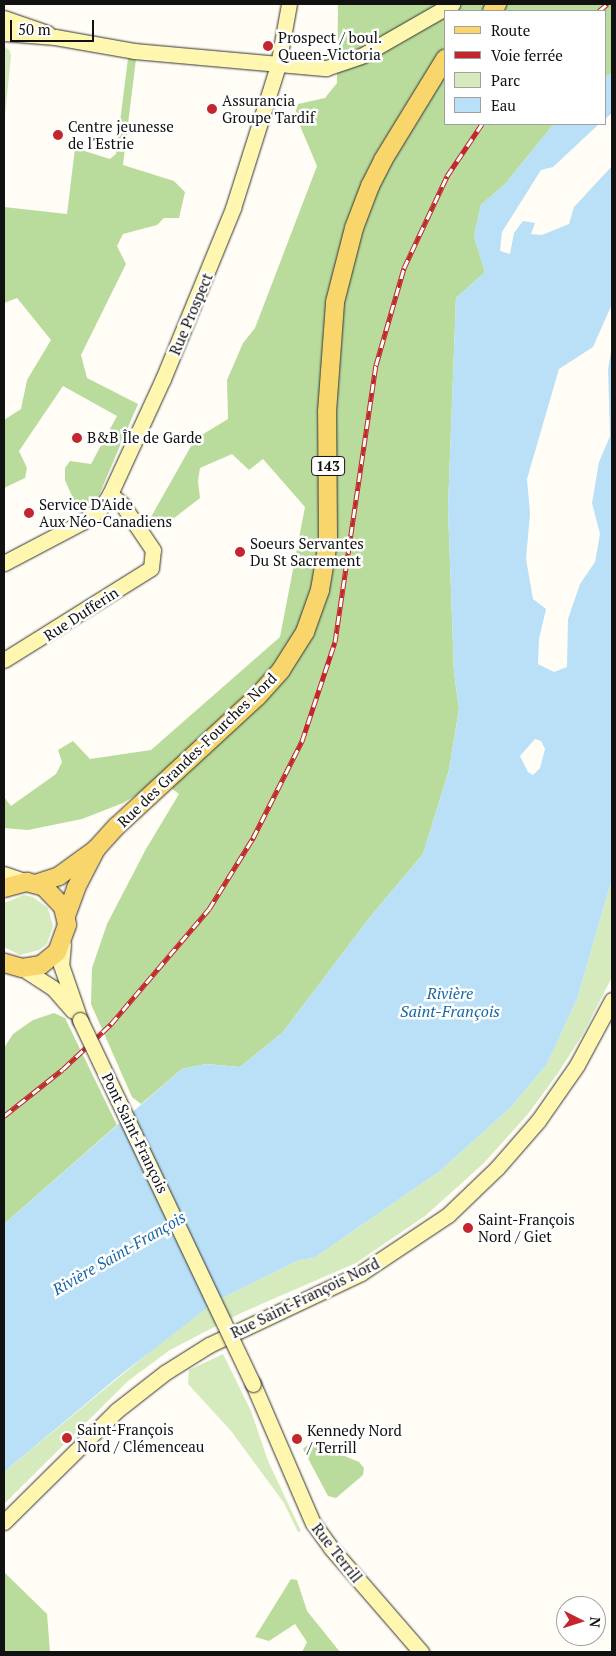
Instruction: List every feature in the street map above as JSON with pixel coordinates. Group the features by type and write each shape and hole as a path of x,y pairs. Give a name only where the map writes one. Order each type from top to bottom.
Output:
{"main road":[{"name":"Rue des Grandes-Fourches Nord","path":"31,883 59,876 96,849 117,826 257,697 281,670 305,632 320,590 328,542 328,412 334,302 354,228 370,186 383,160 444,61"},
{"name":"Rue des Grandes-Fourches Nord","path":"419,104 444,73"},
{"name":"Rue des Grandes-Fourches Nord","path":"66,916 76,888 96,849"},
{"name":"143","path":"4,888 31,883"},
{"path":"31,883 58,899 66,916"},
{"name":"143","path":"63,944 66,916"},
{"path":"12,967 42,965 63,944"}],"street":[{"name":"Rue Prospect","path":"4,563 82,522 99,510 110,494 206,278 252,152 278,65 289,4"},
{"path":"433,15 446,4"},
{"path":"4,32 55,37 118,49 313,69 338,66 452,4"},
{"path":"4,18 20,21 55,37"},
{"name":"Rue Dufferin","path":"4,660 145,573 154,562 152,550 122,504 110,494"},
{"path":"4,874 31,883"},
{"path":"63,944 61,965 80,1020"},
{"path":"12,967 53,988 80,1020"},
{"name":"Rue Saint-François Nord","path":"4,1522 110,1417 166,1372 209,1345 360,1273 448,1214 497,1168 538,1121 577,1065 612,1000"},
{"name":"Pont Saint-François","path":"80,1020 253,1384"},
{"name":"Rue Terrill","path":"253,1384 313,1523 330,1548 421,1652"}],"green space":[{"path":"338,4 612,4 612,73 606,76 606,10 444,10 444,125 553,125 505,184 481,205 474,236 485,272 456,298 448,508 454,672 459,709 449,770 423,854 370,917 283,1032 240,1067 206,1064 182,1069 141,1104 132,1097 91,1004 92,968 107,924 146,849 179,794 161,780 123,803 82,819 28,830 4,828 4,797 11,806 56,774 62,762 58,750 73,741 90,759 151,750 280,637 305,507 263,459 249,470 232,454 200,468 198,481 200,498 160,529 151,517 195,439 228,419 227,380 243,343 255,328 317,166 295,114 298,104 325,98 337,83"},
{"path":"4,46 10,51 11,56 4,125"},
{"path":"128,58 136,59 123,165 174,181 185,192 179,218 164,218 157,225 123,234 117,246 126,264 81,355 87,378 138,404 99,495 78,510 65,480 65,468 70,461 91,464 117,416 63,386 19,451 27,468 25,478 4,488 4,420 21,409 27,380 51,340 17,298 4,303 4,207 67,214 75,148 110,159 116,154"},
{"path":"612,879 612,977 583,1034 558,1073 528,1114 484,1163 425,1216 356,1263 241,1313 170,1350 128,1381 4,1504 4,1472 168,1337 216,1301 299,1260 314,1258 440,1171 512,1106 547,1064 577,999"},
{"path":"24,895 33,897 48,908 53,926 47,944 39,950 20,955 4,947 4,903"},
{"path":"54,1013 65,1018 117,1125 4,1224 4,1048 13,1034 33,1020"},
{"path":"223,1354 251,1411 268,1461 301,1531 298,1532 284,1503 231,1431 188,1384 189,1370"},
{"path":"311,1442 359,1462 364,1468 363,1475 336,1498 328,1496 303,1449"},
{"path":"4,1572 47,1614 50,1652 4,1652"},
{"path":"291,1579 297,1580 307,1611 340,1652 302,1652 307,1642 295,1624 269,1641 255,1637"}],"water":[{"path":"612,73 612,113 606,118 606,76"},
{"name":"Rivière Saint-François","path":"553,125 598,125 553,167 541,170 502,232 500,251 510,254 514,233 523,221 535,223 531,234 542,235 569,224 574,207 612,166 612,304 593,347 559,369 527,479 530,514 526,559 533,599 546,609 539,639 538,664 554,672 567,667 568,619 580,584 595,562 600,534 592,503 599,462 610,436 608,369 612,346 612,879 577,999 547,1064 512,1106 440,1171 314,1258 299,1260 216,1301 119,1376 4,1472 4,1224 182,1069 206,1064 240,1067 283,1032 370,917 423,854 449,770 459,709 454,672 448,508 456,298 485,272 474,236 481,205 505,184","holes":["535,739 541,741 545,749 540,768 533,775 528,772 520,756"]}],"railway":[{"path":"600,10 607,4"},
{"path":"4,1116 63,1069 111,1024 209,909 253,838 302,741 335,642 376,365 404,268 447,176 481,125"}],"place":[{"name":"Prospect / boul. Queen-Victoria","path":"268,46"},
{"name":"Assurancia Groupe Tardif","path":"212,109"},
{"name":"Centre jeunesse de l'Estrie","path":"58,135"},
{"name":"B&B Île de Garde","path":"77,438"},
{"name":"Service D'Aide Aux Néo-Canadiens","path":"29,513"},
{"name":"Soeurs Servantes Du St Sacrement","path":"240,552"},
{"name":"Saint-François Nord / Giet","path":"468,1228"},
{"name":"Saint-François Nord / Clémenceau","path":"67,1438"},
{"name":"Kennedy Nord / Terrill","path":"297,1439"}]}
